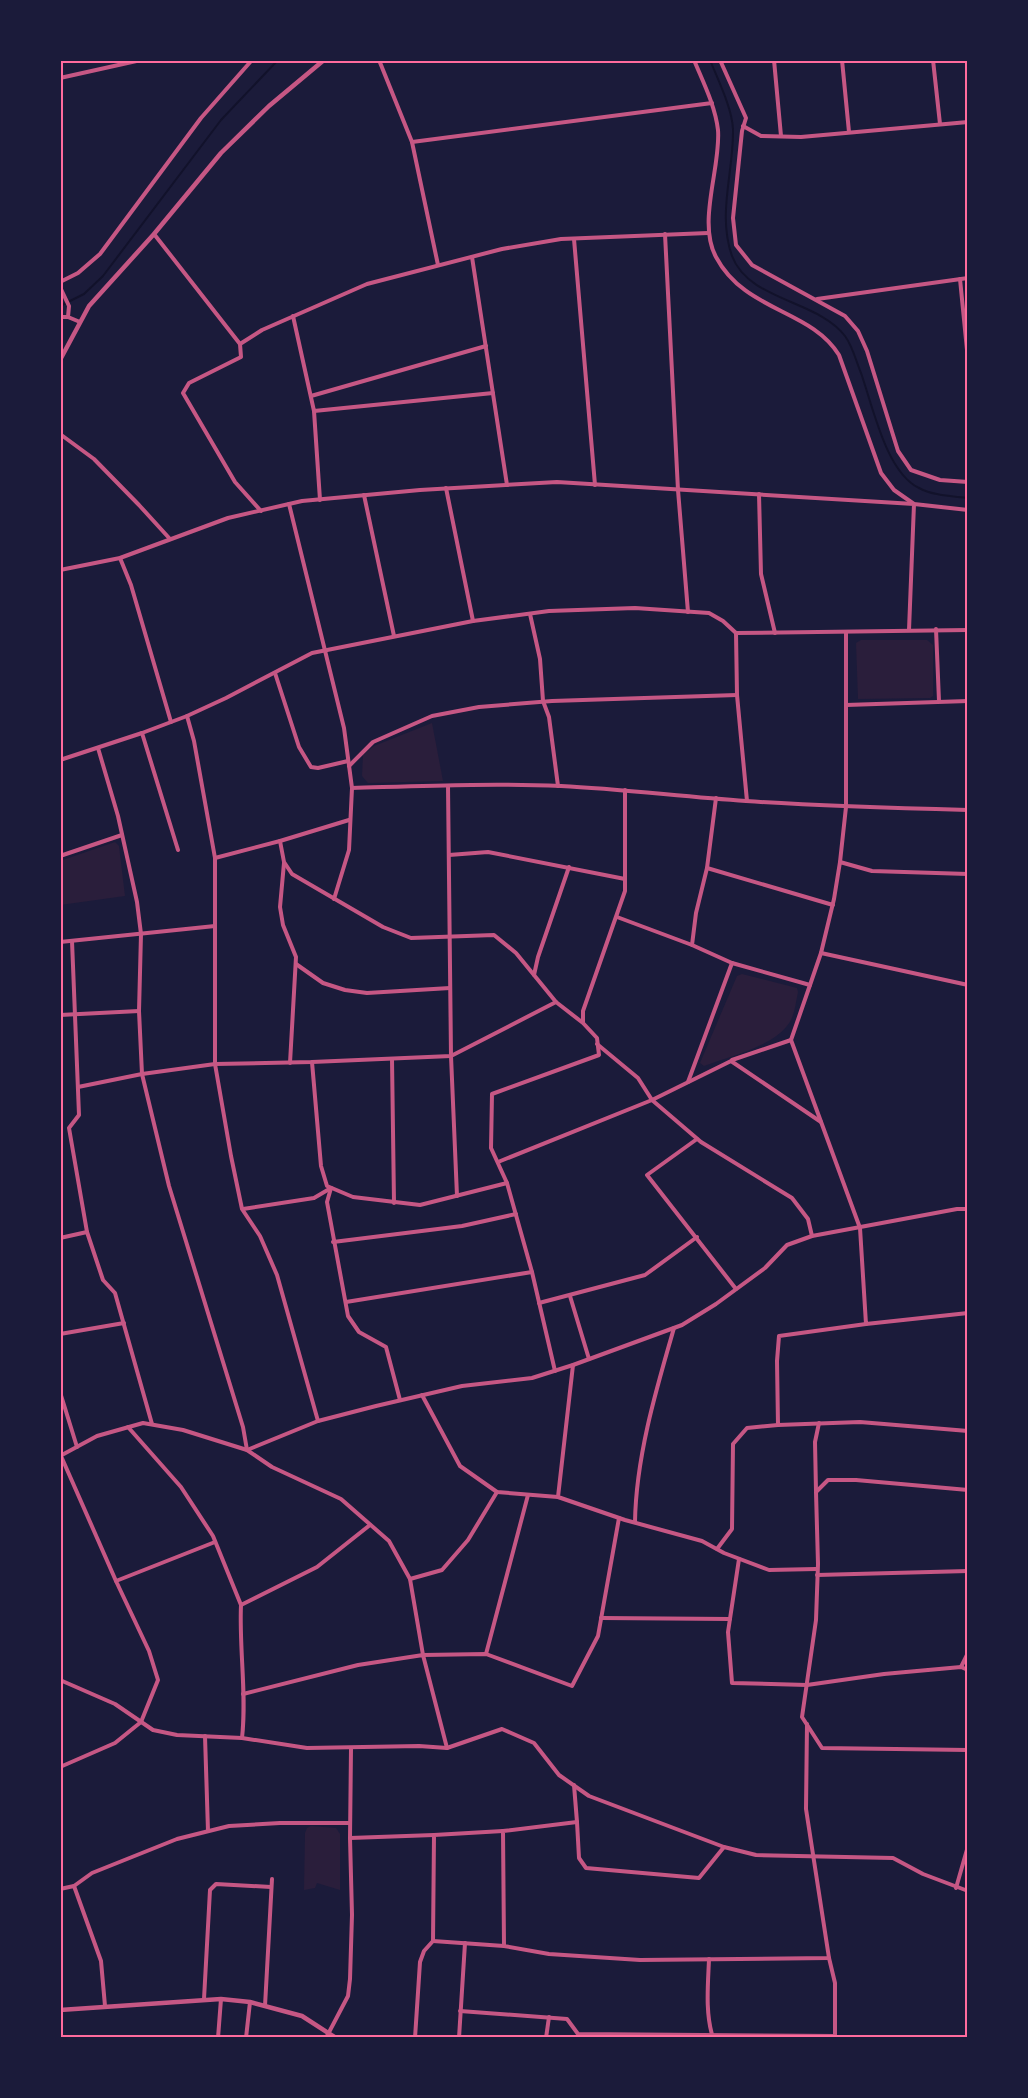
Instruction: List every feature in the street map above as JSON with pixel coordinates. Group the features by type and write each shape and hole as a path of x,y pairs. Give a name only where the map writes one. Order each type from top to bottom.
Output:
{"street":[{"path":"60,78 141,60"},
{"path":"68,317 69,306 61,287 100,254 201,118 252,60"},
{"path":"60,360 89,306 154,234 221,153 269,106 324,60"},
{"path":"379,60 412,142 438,265"},
{"path":"694,60 712,103 718,131 708,232 714,255 727,275 746,292 821,333 832,342 839,355 881,473 894,490 914,504"},
{"path":"720,60 746,118 743,126 733,218 736,245 753,265 845,316 858,331 867,351 898,451 911,470 940,480 968,482"},
{"path":"774,60 781,136"},
{"path":"842,60 849,132"},
{"path":"933,60 940,124"},
{"path":"412,142 712,103"},
{"path":"743,126 761,136 781,136 968,122"},
{"path":"240,344 262,330 367,284 502,249 574,239 708,232"},
{"path":"154,234 240,344 241,357 189,383 183,393 235,482 261,511"},
{"path":"665,234 678,490 688,612"},
{"path":"574,239 595,484"},
{"path":"472,257 507,485"},
{"path":"817,299 968,278"},
{"path":"960,279 968,360"},
{"path":"294,316 314,411 320,500"},
{"path":"60,317 68,317 80,322"},
{"path":"311,396 486,346"},
{"path":"314,411 493,393"},
{"path":"60,434 94,459 170,539"},
{"path":"60,570 120,558 228,518 289,504 446,488 557,482 914,504 968,510"},
{"path":"446,488 473,621"},
{"path":"759,494 761,574 775,633"},
{"path":"364,495 394,636"},
{"path":"289,504 344,728 352,788 349,850 334,899"},
{"path":"909,630 914,504"},
{"path":"120,558 131,585 171,722"},
{"path":"60,760 142,734 187,716 312,653 473,621 530,614 635,608 709,613 723,621 736,633 968,630"},
{"path":"530,614 540,659 543,701 549,717 558,786"},
{"path":"936,629 939,701"},
{"path":"846,632 846,807 840,862 822,953 791,1040 860,1228 866,1324"},
{"path":"736,633 737,695 747,801"},
{"path":"275,672 299,747 311,767 318,768 349,764 373,742 432,716 479,707 543,701 737,695"},
{"path":"846,705 968,700"},
{"path":"187,716 194,741 215,858 215,1064 231,1156 242,1209 260,1236 277,1275 318,1422"},
{"path":"142,734 178,850"},
{"path":"98,748 122,835 137,902 141,934 139,1011 142,1074 169,1186 243,1427 247,1450"},
{"path":"448,786 451,1056 457,1196"},
{"path":"352,788 558,786 846,807 968,810"},
{"path":"583,1023 583,1011 625,891 626,790"},
{"path":"692,945 696,913 707,868 716,798"},
{"path":"215,858 280,842 349,820"},
{"path":"60,856 122,835"},
{"path":"280,842 284,862 279,907 283,925 296,957 291,1063"},
{"path":"449,855 488,852 625,879"},
{"path":"284,862 292,874 383,927 411,938 494,935 516,953 555,1002 583,1023 597,1038 598,1055 492,1094 491,1148 507,1183 516,1214 555,1371"},
{"path":"840,862 872,871 968,874"},
{"path":"534,975 569,867"},
{"path":"707,868 833,906"},
{"path":"617,917 692,945 732,963 810,985"},
{"path":"60,942 215,926"},
{"path":"72,941 79,1115 69,1128 87,1232 103,1280 115,1293 152,1424"},
{"path":"822,953 968,985"},
{"path":"688,1082 732,963"},
{"path":"296,964 323,983 345,990 367,993 450,988"},
{"path":"78,1087 142,1074 215,1064 451,1056 555,1002"},
{"path":"60,1016 139,1011"},
{"path":"498,1162 652,1100 731,1061 791,1040"},
{"path":"597,1044 638,1078 652,1100 697,1138 792,1198 808,1219 813,1236"},
{"path":"392,1059 394,1203"},
{"path":"731,1061 822,1122"},
{"path":"312,1062 321,1166 327,1186 353,1197 420,1205 507,1183"},
{"path":"697,1138 647,1175 736,1289"},
{"path":"242,1209 314,1198 331,1188"},
{"path":"331,1188 327,1202 348,1316 359,1332 386,1347 400,1400"},
{"path":"247,1450 318,1422 400,1400 462,1386 532,1378 674,1327 716,1304 765,1268 787,1245 813,1236 957,1209 968,1209"},
{"path":"333,1242 462,1226 516,1214"},
{"path":"60,1238 87,1232"},
{"path":"539,1303 645,1275 697,1238"},
{"path":"346,1302 532,1272"},
{"path":"570,1296 589,1359"},
{"path":"778,1425 779,1336 968,1313"},
{"path":"60,1334 124,1323"},
{"path":"635,1522 640,1467 659,1379 674,1327"},
{"path":"558,1497 573,1365"},
{"path":"60,1392 77,1447"},
{"path":"422,1395 460,1466 497,1492 558,1497 619,1518 702,1541 739,1559 769,1569 816,1569"},
{"path":"717,1549 732,1528 733,1444 747,1428 860,1422 968,1431"},
{"path":"60,1767 115,1743 141,1722 158,1680 149,1652 61,1456 97,1436 143,1423 183,1430 247,1450 272,1467 341,1499 389,1541 410,1579 423,1655 447,1748"},
{"path":"819,1423 814,1442 816,1620 802,1717 822,1748 968,1750"},
{"path":"128,1427 181,1487 215,1542 241,1605 240,1635 244,1717 242,1738"},
{"path":"816,1492 828,1480 856,1479 968,1490"},
{"path":"410,1579 442,1570 468,1540 497,1492"},
{"path":"486,1654 528,1495"},
{"path":"243,1694 358,1665 423,1655 486,1654 572,1686 598,1636 619,1518"},
{"path":"241,1605 317,1567 370,1525"},
{"path":"116,1581 215,1542"},
{"path":"739,1559 728,1632 732,1683 807,1685 884,1674 961,1667 968,1670"},
{"path":"817,1575 968,1571"},
{"path":"601,1618 730,1619"},
{"path":"961,1667 968,1653"},
{"path":"60,1680 115,1704 153,1730 177,1736 242,1738 307,1748 419,1746 447,1748 502,1729 534,1743 559,1775 589,1796 724,1847 756,1855 892,1858 923,1874 968,1892"},
{"path":"460,2011 567,2019 578,2034 836,2037 835,1983 829,1958 806,1809 807,1724"},
{"path":"205,1736 208,1831"},
{"path":"327,2035 348,1996 350,1979 351,1749"},
{"path":"574,1785 579,1858 586,1868 699,1878 724,1847"},
{"path":"350,1838 503,1831 577,1822"},
{"path":"60,1889 74,1886 92,1873 177,1839 229,1826 350,1823"},
{"path":"503,1831 504,1946"},
{"path":"416,2038 420,1962 424,1951 433,1941 434,1835"},
{"path":"956,1888 968,1846"},
{"path":"265,2006 272,1879"},
{"path":"204,1998 210,1890 216,1884 271,1887"},
{"path":"74,1886 101,1960 105,2006"},
{"path":"433,1941 504,1946 549,1954 640,1960 829,1958"},
{"path":"459,2038 465,1943"},
{"path":"709,1959 708,2003 713,2036"},
{"path":"60,2010 204,1998 221,1999 250,2002 302,2016 327,2035 336,2038"},
{"path":"218,2038 221,1999"},
{"path":"246,2038 250,2002"},
{"path":"546,2038 549,2017"}],"shaded area":[{"path":"861,640 927,640 933,645 933,696 930,698 858,699 856,643"},
{"path":"432,723 443,781 368,783 362,776 363,755 374,746"},
{"path":"115,842 119,846 125,896 60,905 60,861"},
{"path":"742,974 797,988 791,1020 775,1037 764,1043 704,1066 700,1063 737,976"},
{"path":"311,1826 336,1828 340,1834 340,1890 317,1883 315,1888 304,1890 305,1833"}],"waterway":[{"path":"60,306 84,294 103,276 221,120 278,60"},
{"path":"710,60 724,94 733,129 726,208 726,224 732,256 741,271 753,282 768,292 818,315 833,324 845,336 854,354 889,454 908,480 931,493 968,498"}]}
